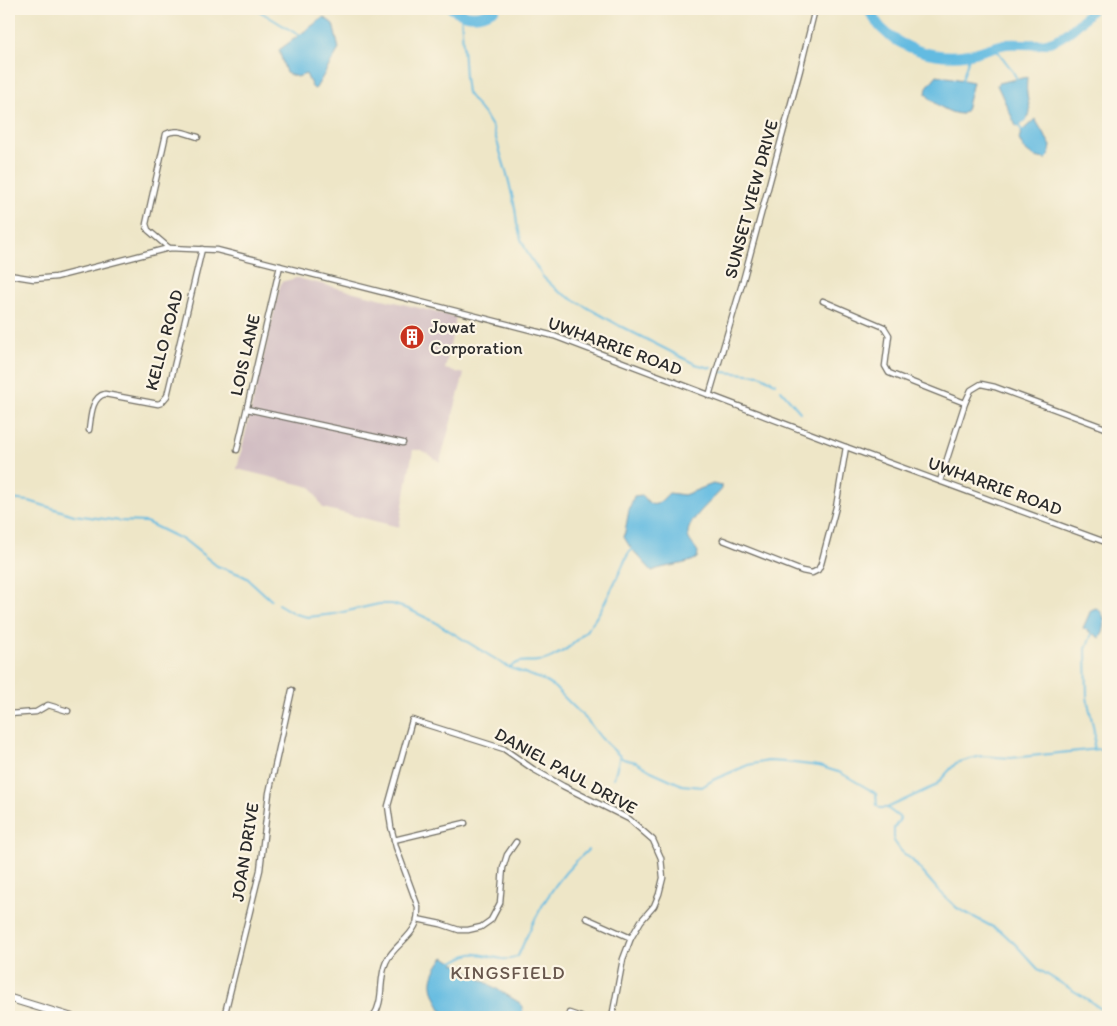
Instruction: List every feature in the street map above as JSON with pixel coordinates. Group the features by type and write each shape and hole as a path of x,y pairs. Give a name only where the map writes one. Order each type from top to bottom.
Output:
{"street":[{"name":"SUNSET VIEW DRIVE","path":"709,396 740,292 815,9"},
{"path":"169,248 148,230 146,224 166,134 171,131 178,131 198,137"},
{"name":"UWHARRIE ROAD","path":"9,275 34,279 56,277 169,248 217,250 554,336 709,396 1108,543"},
{"name":"KELLO ROAD","path":"88,430 97,397 105,394 158,404 167,396 202,249"},
{"name":"LOIS LANE","path":"236,450 280,266"},
{"path":"823,301 884,327 889,335 885,366 889,373 964,403"},
{"path":"940,481 964,403 974,387 981,384 1108,429"},
{"path":"247,409 403,444"},
{"path":"723,540 812,573 818,570 836,507 846,447"},
{"name":"JOAN DRIVE","path":"224,1017 260,870 269,793 292,690"},
{"path":"9,714 36,712 48,706 68,711"},
{"name":"DANIEL PAUL DRIVE","path":"417,919 418,907 394,840 388,806 412,720 504,749 548,778 629,819 654,840 661,858 663,878 654,906 641,921 631,938 623,959 612,1017"},
{"path":"394,840 465,823"},
{"path":"373,1017 379,1009 385,964 391,953 416,925 417,919 459,930 481,927 491,920 500,904 503,868 507,855 516,842"},
{"path":"586,918 631,938"},
{"path":"9,998 70,1017"},
{"path":"569,1013 581,1017"}],"shaded area":[{"path":"297,278 456,317 445,369 464,374 440,462 421,450 413,450 399,527 323,508 311,487 237,469 281,282"}],"water":[{"path":"324,17 333,24 339,49 314,89 306,74 297,77 286,73 279,50"},
{"path":"937,75 973,82 966,110 962,114 942,108 926,94 927,87"},
{"path":"1027,77 1030,112 1024,123 1018,127 997,85 998,83"},
{"path":"1035,119 1051,146 1049,156 1046,159 1029,153 1019,139 1021,132"},
{"path":"713,484 722,486 722,489 701,510 691,523 689,529 689,539 698,552 697,558 652,571 630,547 624,537 629,510 634,496 642,495 654,505 669,493 684,495"},
{"path":"1096,608 1104,618 1100,638 1083,628 1091,610"},
{"path":"444,957 520,1003 523,1007 522,1017 445,1017 432,987 434,973"}],"waterway":[{"path":"256,9 300,36"},
{"path":"452,9 473,16 495,9"},
{"path":"868,9 881,28 899,42 922,51 946,56 969,54 1006,44 1048,43 1063,36 1082,21 1092,9"},
{"path":"461,14 467,93 493,128 508,178 521,239 543,277 558,291 620,326 695,364 711,368"},
{"path":"995,46 1013,71 1017,80"},
{"path":"962,80 970,54"},
{"path":"1018,124 1023,133"},
{"path":"722,372 760,375 775,383"},
{"path":"781,390 800,412"},
{"path":"9,499 29,501 74,515 120,521 146,522 187,542 217,566 247,578 271,600"},
{"path":"509,668 520,662 540,661 550,658 570,647 600,611 628,554 633,548"},
{"path":"278,604 295,614 308,617 334,614 379,604 392,604 408,609 435,622 508,667 543,680 554,687 623,759 636,762 682,785 702,787 713,780 748,765 768,761 785,762 819,766 841,773 876,794 877,806 887,808 935,786 956,763 981,756 1011,758 1108,748"},
{"path":"1093,631 1086,649 1087,697 1095,736 1093,749"},
{"path":"614,778 620,756"},
{"path":"887,808 900,819 894,828 894,841 901,851 912,860 939,891 957,908 1002,932 1038,969 1108,1014"},
{"path":"453,964 453,962 471,954 501,959 518,956 539,912 555,886 588,850"}],"place":[{"name":"Jowat Corporation","path":"412,337"}],"district":[{"name":"KINGSFIELD","path":"508,972"}]}
